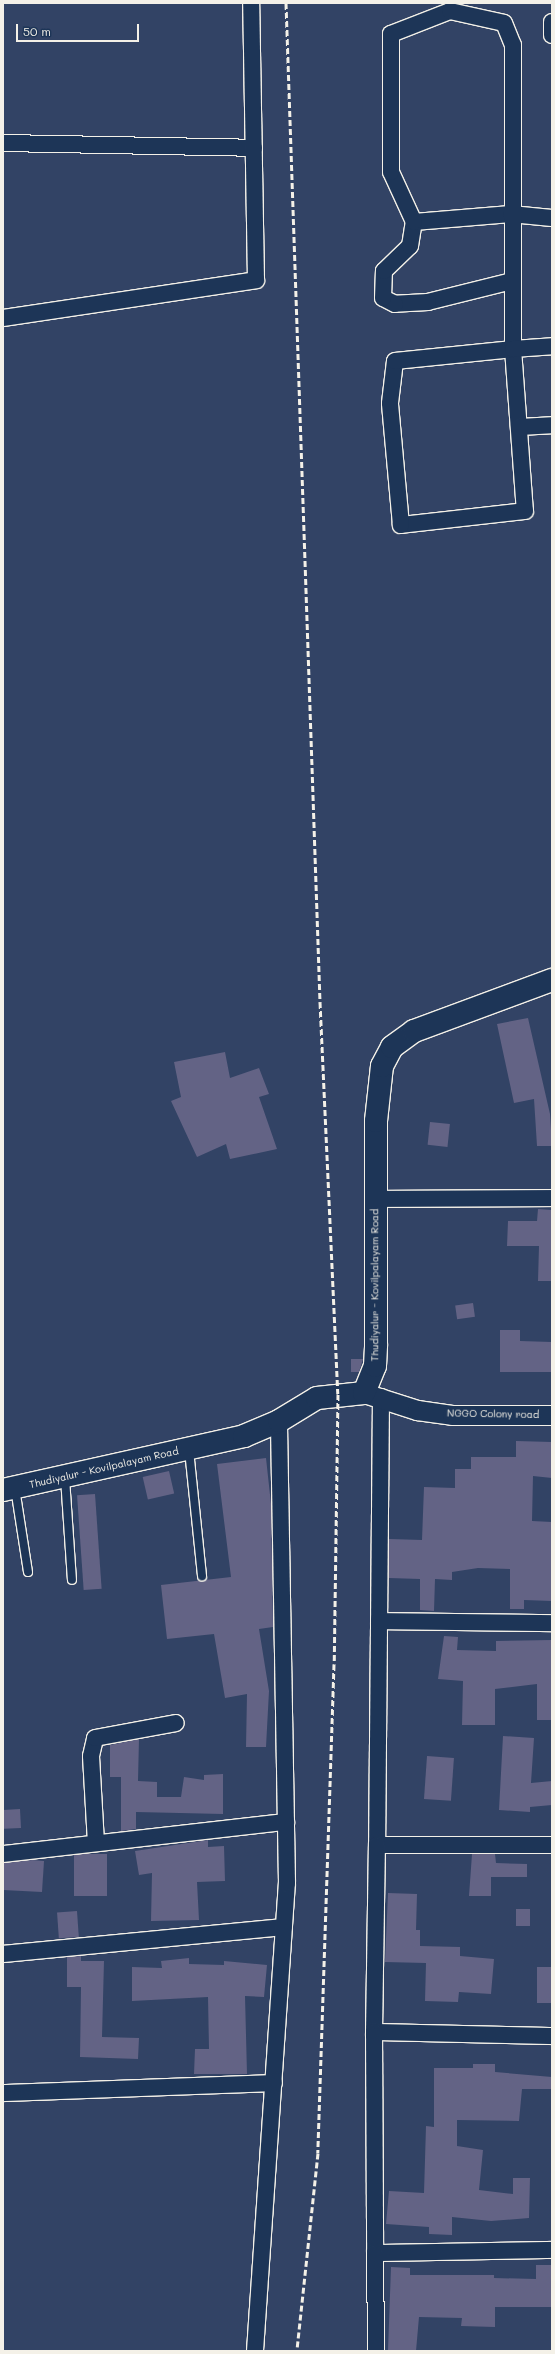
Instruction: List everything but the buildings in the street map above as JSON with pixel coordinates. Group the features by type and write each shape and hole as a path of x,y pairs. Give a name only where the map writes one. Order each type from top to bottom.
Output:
{"main road":[{"name":"Thudiyalur - Kovilpalayam Road","path":"9,1489 65,1478 244,1436 279,1421 317,1398 372,1395 376,1344 376,1199 379,1085 382,1066 392,1047 414,1031 552,980"}],"street":[{"path":"3,318 256,280 251,3"},
{"path":"512,281 428,302 395,304 383,298 384,271 410,246 414,222 391,172 391,34 450,11 504,23 513,46 511,214 512,281 513,349 525,511 401,525 390,403 395,361 513,349 552,346"},
{"path":"552,22 552,35"},
{"path":"3,143 254,148"},
{"path":"414,222 511,214 552,218"},
{"path":"519,427 552,425"},
{"path":"376,1199 552,1198"},
{"path":"372,1395 379,1621 374,2032 376,2351"},
{"name":"NGGO Colony road","path":"372,1395 417,1410 452,1415 552,1415"},
{"path":"255,2351 284,1926 286,1822 279,1421"},
{"path":"379,1621 552,1623"},
{"path":"96,1843 91,1756 95,1738 176,1723"},
{"path":"3,1854 286,1822"},
{"path":"377,1845 552,1845"},
{"path":"3,1954 284,1926"},
{"path":"374,2032 552,2036"},
{"path":"3,2093 274,2083"},
{"path":"375,2253 552,2250"}],"lane":[{"path":"189,1449 202,1576"},
{"path":"65,1478 72,1580"},
{"path":"9,1489 28,1572"}],"railway":[{"path":"286,3 320,1002 338,1394 334,1664 318,2153 297,2351"}]}
